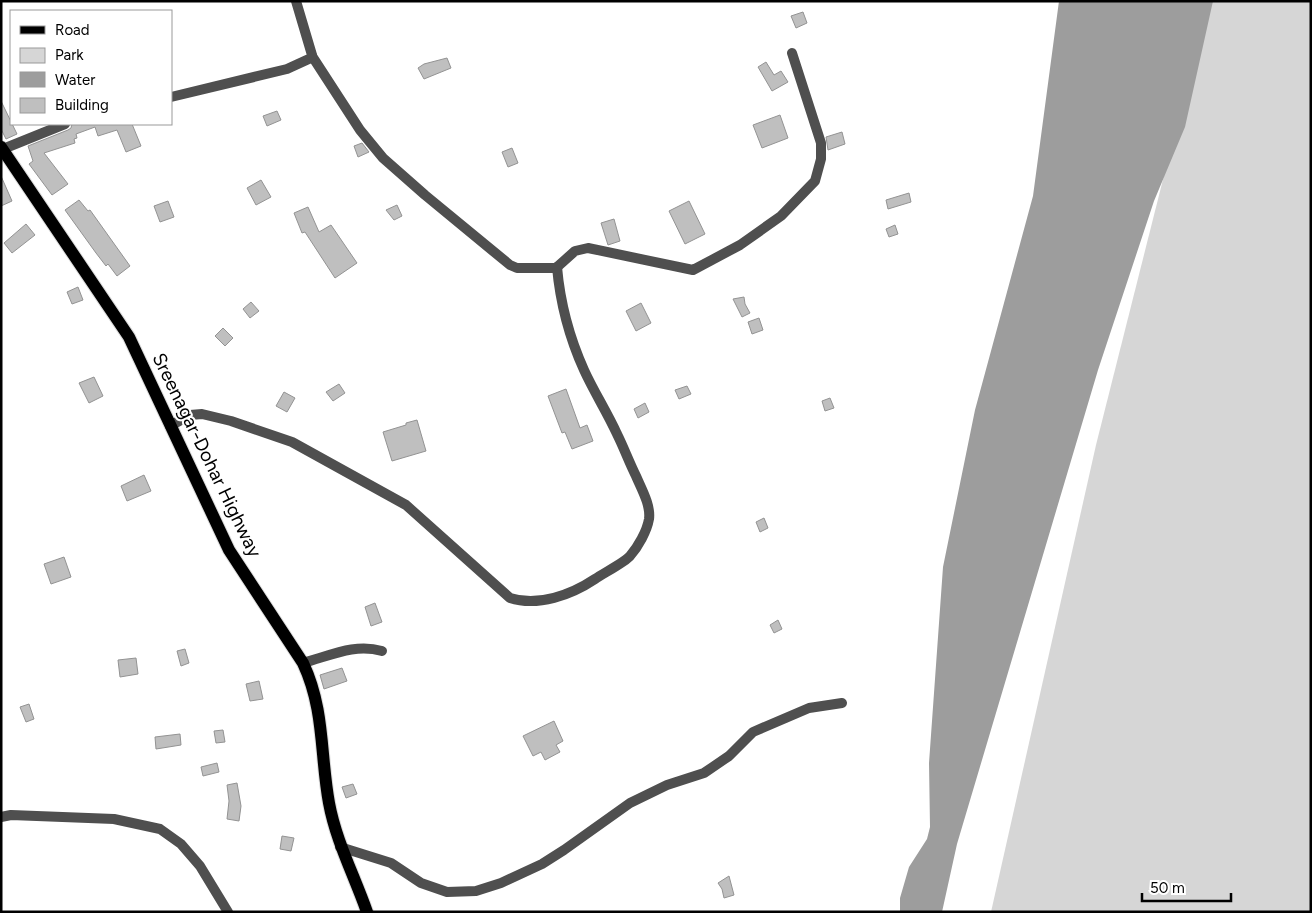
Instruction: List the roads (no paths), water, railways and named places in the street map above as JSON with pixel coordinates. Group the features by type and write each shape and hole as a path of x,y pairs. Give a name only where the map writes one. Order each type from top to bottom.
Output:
{"main road":[{"name":"Sreenagar-Dohar Highway","path":"2,148 129,337 229,550 303,663 312,682 318,704 329,803 340,846 367,912"}],"street":[{"path":"296,1 312,56 369,142 425,195 510,265 524,268 557,267 575,251 588,248 694,270 740,245 781,216 814,181 821,159 821,143 792,53"},
{"path":"172,97 287,69 312,56"},
{"path":"2,148 62,125"},
{"path":"170,426 190,415 202,414 231,421 292,442 406,505 510,598 522,602 536,601 564,595 584,587 630,557 642,537 649,518 648,507 641,488 617,434 584,369 570,332 558,280 557,267"},
{"path":"303,663 353,649 369,647 382,651"},
{"path":"340,846 391,863 421,883 447,892 476,891 542,864 630,802 667,785 704,772 729,756 753,732 809,708 842,703"},
{"path":"1,817 11,815 114,819 160,829 181,844 200,866 228,912"}],"water":[{"path":"1059,1 1213,1 1185,127 1154,201 1098,370 957,844 942,912 900,912 900,898 909,867 927,839 930,827 929,763 943,567 975,410 1033,196"}]}
